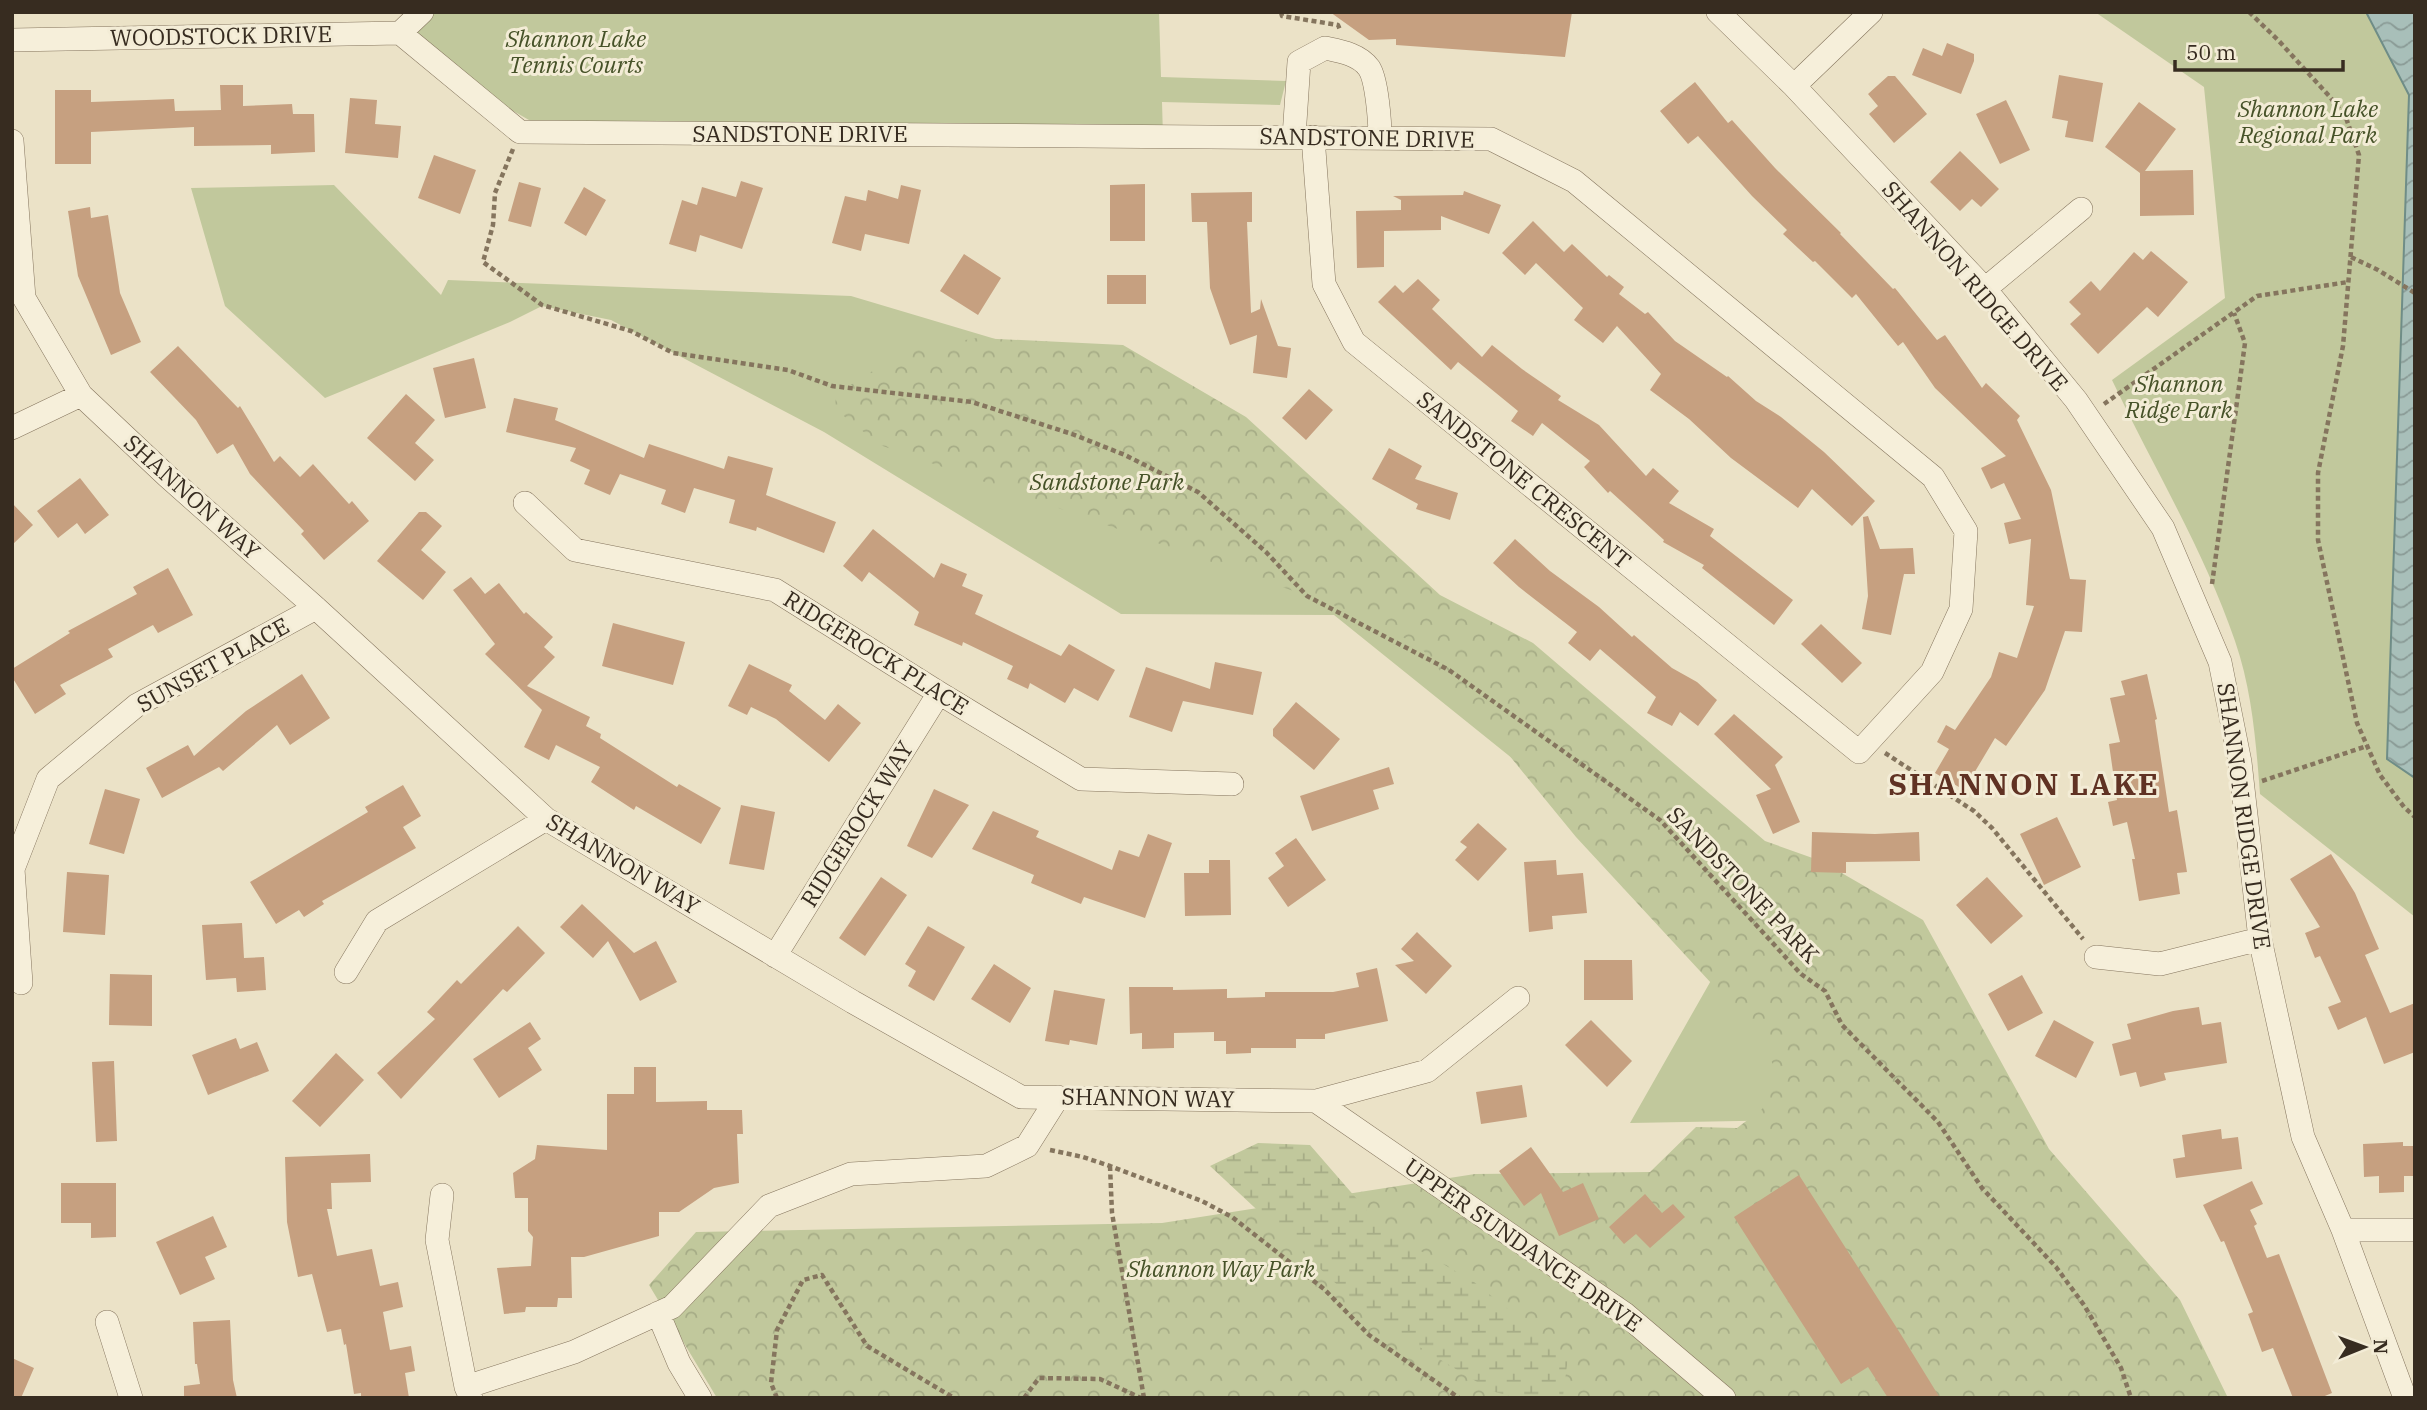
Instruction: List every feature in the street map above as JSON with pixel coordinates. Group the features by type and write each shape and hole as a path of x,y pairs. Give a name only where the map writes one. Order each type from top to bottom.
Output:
{"street":[{"path":"422,12 400,33 520,132"},
{"name":"SHANNON RIDGE DRIVE","path":"1718,12 1794,86 1985,289 2076,400 2163,528 2220,662 2240,762 2260,939 2303,1137 2343,1230 2405,1398"},
{"path":"1794,86 1871,12"},
{"name":"WOODSTOCK DRIVE","path":"12,40 400,33"},
{"name":"SANDSTONE CRESCENT","path":"1380,138 1379,104 1369,68 1348,52 1325,48 1299,62 1303,137 1324,284 1354,342 1864,748"},
{"name":"SANDSTONE DRIVE","path":"520,132 1492,139 1574,181 1933,477 1966,531 1961,609 1932,672 1864,748"},
{"name":"SHANNON WAY","path":"12,141 24,298 81,396 546,819 853,1002 1021,1097 1316,1101 1427,1071 1518,999"},
{"path":"1985,289 2081,209"},
{"path":"12,428 81,396"},
{"name":"RIDGEROCK PLACE","path":"524,503 575,551 775,590 1081,779 1232,784"},
{"name":"SUNSET PLACE","path":"21,983 13,869 48,779 137,705 316,608"},
{"name":"RIDGEROCK WAY","path":"775,956 939,693"},
{"path":"346,972 377,921 546,819"},
{"path":"2096,957 2160,964 2260,939"},
{"path":"442,1195 437,1240 468,1392 574,1352 672,1307 769,1206 851,1174 986,1166 1027,1146 1058,1097"},
{"name":"UPPER SUNDANCE DRIVE","path":"1316,1101 1625,1314 1724,1398"},
{"path":"2343,1230 2415,1230"},
{"path":"658,1313 679,1363 700,1398"},
{"path":"107,1322 131,1398"}],"path":[{"path":"2249,12 2330,97 2346,118 2359,155 2343,346 2318,473 2319,540 2357,723 2380,775 2415,817"},
{"name":"SANDSTONE PARK","path":"520,132 495,193 493,225 482,261 542,305 631,331 673,353 788,370 832,386 972,402 1125,455 1198,492 1266,552 1307,596 1449,670 1660,820 1801,974 1825,991 1842,1025 1938,1122 1982,1188 2056,1267 2084,1305 2121,1368 2131,1398"},
{"path":"2351,257 2415,293"},
{"path":"2087,417 2257,296 2348,282"},
{"path":"2212,585 2245,343 2234,313"},
{"path":"2241,788 2367,746"},
{"path":"1864,748 1974,811 1992,828 2070,920 2096,957"},
{"path":"1027,1146 1083,1157 1110,1166 1202,1201 1232,1217 1324,1289 1369,1335 1459,1398"},
{"path":"1110,1166 1112,1213 1143,1398"},
{"path":"777,1398 771,1383 777,1330 803,1280 822,1275 867,1346 954,1398"},
{"path":"1024,1398 1039,1378 1051,1378 1100,1379 1143,1398"}],"green space":[{"name":"Shannon Lake Tennis Courts","path":"420,12 1159,12 1161,77 1286,81 1280,105 1162,102 1163,137 543,128 396,44"},
{"name":"Shannon Lake Regional Park","path":"2095,12 2366,12 2409,95 2387,759 2415,778 2415,917 2260,794 2249,697 2235,641 2193,541 2112,380 2225,298 2204,87"},
{"name":"Sandstone Park","path":"334,185 441,295 448,280 851,296 1156,387 1970,1117 1630,1123 1713,977 1615,841 1334,615 1121,614 824,432 611,320 542,306 510,322 325,398 225,306 191,188"},
{"name":"Shannon Way Park","path":"977,338 1123,345 1246,417 1440,595 1533,643 1765,841 1821,861 1923,920 2049,1149 2180,1300 2228,1398 717,1398 649,1285 696,1232 1162,1223 1475,1174 1650,1172 1696,1127 1737,1128 1762,1109 1777,1074 1761,1037 1576,837 1423,650 1378,621 880,445 835,409 836,394 906,350"},
{"path":"1258,1143 1310,1145 1383,1229 1474,1282 1568,1357 1563,1396 1516,1398 1492,1391 1375,1320 1210,1166"}],"water":[{"path":"2366,12 2415,12 2415,778 2387,759 2409,95"}],"building":[{"path":"1330,12 1572,12 1565,57 1396,45 1396,39 1369,40"},
{"path":"1947,43 1974,54 1974,61 1961,94 1912,75 1923,48 1942,56"},
{"path":"2059,75 2103,83 2093,142 2065,137 2068,121 2052,118"},
{"path":"1888,76 1895,76 1927,114 1894,143 1869,114 1878,106 1868,94"},
{"path":"1695,82 1728,123 1732,120 1775,168 1893,289 1895,288 1937,340 1945,335 1982,388 1986,383 2020,416 2017,420 2051,490 2070,579 2086,580 2082,632 2065,631 2045,690 2006,746 1995,738 1964,790 1935,773 1949,749 1937,742 1946,725 1955,730 1991,677 1999,652 2017,658 2034,606 2026,605 2031,539 2009,544 2004,523 2021,519 2004,483 1991,489 1981,468 2006,456 1935,388 1903,342 1898,346 1856,294 1852,298 1783,234 1787,230 1698,136 1688,144 1660,111"},
{"path":"220,85 243,85 243,106 292,104 293,114 314,114 315,152 271,154 271,145 194,146 194,127 91,132 91,164 55,164 55,90 91,90 91,102 174,99 175,111 221,110"},
{"path":"350,98 377,100 375,124 401,126 398,158 345,153"},
{"path":"2006,100 2030,150 2000,164 1976,114"},
{"path":"2139,102 2176,129 2145,171 2193,170 2194,215 2140,216 2140,173 2105,147"},
{"path":"1960,151 1999,189 1981,207 1972,199 1960,211 1930,182"},
{"path":"434,155 476,170 460,214 418,198"},
{"path":"741,181 763,188 742,249 700,235 696,252 669,244 682,200 697,205 702,187 736,197"},
{"path":"519,182 541,188 531,227 508,221"},
{"path":"1145,184 1145,241 1110,241 1110,185"},
{"path":"901,185 921,190 909,244 865,234 861,251 832,243 845,196 866,201 868,190 898,199"},
{"path":"584,187 606,200 586,236 564,223"},
{"path":"1464,191 1501,205 1489,234 1441,216 1441,230 1384,231 1384,267 1357,268 1356,211 1401,210 1401,200 1393,196 1463,195"},
{"path":"1252,192 1252,222 1247,222 1251,313 1260,309 1261,299 1278,346 1291,348 1287,378 1253,373 1257,335 1230,345 1210,288 1207,222 1192,222 1191,193"},
{"path":"90,207 91,218 108,215 120,293 141,342 111,355 78,276 68,211"},
{"path":"1533,221 1564,252 1572,244 1607,277 1609,275 1624,287 1619,294 1645,314 1648,312 1675,341 1728,376 1756,401 1781,417 1824,452 1875,501 1852,526 1812,489 1798,508 1731,458 1689,419 1650,390 1661,374 1617,326 1603,343 1574,320 1583,308 1536,263 1525,275 1502,253"},
{"path":"2151,251 2188,282 2158,317 2147,307 2098,354 2070,324 2081,314 2069,302 2091,281 2100,291 2134,252 2143,260"},
{"path":"964,254 1001,278 978,315 940,291"},
{"path":"1107,275 1146,275 1146,304 1107,304"},
{"path":"1418,279 1440,300 1432,309 1482,357 1492,345 1561,396 1558,400 1599,425 1646,476 1653,468 1679,491 1669,503 1714,529 1710,536 1793,600 1774,625 1702,568 1704,565 1663,542 1664,540 1610,491 1608,493 1584,467 1590,461 1542,423 1533,436 1511,421 1518,411 1458,362 1451,370 1378,302 1395,285 1403,293"},
{"path":"178,346 238,408 240,406 274,462 280,456 300,477 313,464 349,504 352,501 369,521 324,560 301,534 304,531 250,474 233,444 217,454 196,420 150,372"},
{"path":"474,358 486,408 445,418 433,368"},
{"path":"1309,389 1333,410 1306,440 1282,418"},
{"path":"406,394 435,420 415,443 434,460 415,481 367,438"},
{"path":"514,398 558,408 555,420 644,458 649,444 724,469 728,456 773,468 766,495 836,522 824,553 757,527 756,531 729,523 735,500 694,488 685,513 661,504 666,490 620,474 610,495 584,484 590,470 570,461 576,448 506,432"},
{"path":"1389,448 1422,466 1415,479 1458,493 1450,520 1416,509 1418,504 1372,479"},
{"path":"80,478 109,515 85,534 77,523 58,538 37,511"},
{"path":"12,503 33,525 12,545"},
{"path":"419,512 426,512 442,526 421,550 446,572 423,600 377,561"},
{"path":"1868,516 1880,549 1913,548 1915,574 1904,574 1891,635 1862,629 1868,596 1863,517"},
{"path":"873,529 934,578 941,563 967,574 962,586 983,595 975,614 1061,656 1069,644 1115,670 1098,701 1074,688 1065,703 1030,683 1028,689 1007,679 1013,666 963,642 962,646 914,625 919,612 869,572 862,582 843,566"},
{"path":"1515,539 1632,637 1634,635 1672,668 1697,682 1717,700 1698,726 1680,712 1672,726 1647,713 1656,697 1600,649 1590,661 1568,643 1577,632 1493,563"},
{"path":"168,568 193,615 158,633 153,625 108,649 113,657 60,685 66,694 35,714 12,677 12,669 70,633 68,631 137,594 133,587"},
{"path":"471,577 485,594 499,583 524,614 526,612 553,637 544,647 555,657 527,686 590,717 586,726 601,734 600,738 677,787 679,784 721,808 701,844 636,806 634,810 591,782 600,767 556,745 549,760 524,747 542,710 485,654 495,644 453,590"},
{"path":"613,623 685,642 673,685 602,666"},
{"path":"1821,624 1862,663 1842,683 1801,644"},
{"path":"1215,662 1262,672 1253,715 1183,701 1172,732 1129,717 1146,667 1210,689"},
{"path":"749,664 792,685 789,691 825,720 838,704 861,723 829,762 776,719 751,707 747,715 728,706"},
{"path":"302,674 330,718 290,745 277,725 223,771 219,767 162,798 146,768 188,745 194,756 246,711"},
{"path":"2147,674 2157,719 2155,720 2169,812 2177,810 2187,872 2177,873 2180,894 2139,901 2132,859 2135,859 2127,822 2113,826 2108,802 2117,800 2109,744 2120,742 2110,698 2125,695 2121,681"},
{"path":"1296,702 1340,739 1314,770 1273,736 1273,729"},
{"path":"1734,714 1783,757 1775,765 1800,822 1773,834 1756,795 1771,789 1714,734"},
{"path":"1389,767 1394,784 1373,790 1379,809 1312,831 1300,796"},
{"path":"403,785 421,816 403,827 416,848 322,901 324,904 304,917 299,910 276,924 250,882 368,812 365,807"},
{"path":"105,789 140,799 124,854 89,844"},
{"path":"934,789 969,805 932,858 907,846"},
{"path":"741,805 775,812 764,870 729,864"},
{"path":"993,811 1039,831 1036,837 1112,870 1119,850 1139,857 1148,834 1172,843 1145,918 1084,897 1081,904 1031,883 1034,875 972,849"},
{"path":"2057,817 2081,867 2044,885 2020,834"},
{"path":"1478,823 1507,849 1478,881 1455,860 1467,847 1460,842"},
{"path":"1812,832 1919,832 1920,861 1846,862 1846,873 1811,872"},
{"path":"1296,838 1326,880 1288,907 1268,878 1284,866 1275,853"},
{"path":"2331,854 2355,893 2379,949 2365,955 2390,1013 2415,1003 2415,1052 2384,1064 2366,1017 2338,1030 2328,1007 2341,1002 2320,956 2315,958 2305,933 2320,927 2290,879"},
{"path":"1209,860 1230,860 1231,915 1185,916 1184,873 1209,873"},
{"path":"1556,860 1557,875 1583,873 1587,913 1552,916 1553,929 1529,932 1524,862"},
{"path":"67,872 109,875 105,935 63,932"},
{"path":"881,877 907,895 865,956 839,938"},
{"path":"1987,877 2023,916 1991,944 1956,905"},
{"path":"582,904 634,953 656,941 677,982 640,1001 608,941 593,958 560,927"},
{"path":"242,923 244,958 264,957 266,990 237,992 236,978 206,980 202,925"},
{"path":"518,926 545,953 507,992 503,989 401,1099 377,1073 435,1019 427,1012 457,980 461,984"},
{"path":"928,926 965,947 934,1001 908,986 916,971 905,964"},
{"path":"1417,932 1452,966 1426,994 1395,965 1414,961 1401,949"},
{"path":"1584,960 1632,960 1633,1000 1584,1000"},
{"path":"994,964 1031,988 1010,1023 971,999"},
{"path":"1377,968 1388,1021 1325,1034 1325,1039 1296,1039 1296,1048 1251,1048 1251,1053 1226,1054 1226,1041 1214,1041 1214,1032 1174,1033 1174,1048 1142,1049 1142,1033 1130,1034 1129,987 1173,987 1173,990 1227,989 1227,998 1265,997 1265,992 1333,992 1359,987 1356,973"},
{"path":"110,974 152,975 152,1026 109,1025"},
{"path":"2022,975 2043,1013 2008,1031 1988,994"},
{"path":"1054,990 1105,999 1097,1045 1070,1040 1069,1045 1045,1041"},
{"path":"2199,1007 2202,1025 2221,1022 2227,1063 2164,1073 2166,1080 2140,1087 2136,1072 2120,1076 2112,1044 2131,1039 2127,1024"},
{"path":"1591,1020 1632,1061 1607,1087 1565,1045"},
{"path":"2054,1020 2094,1042 2076,1078 2035,1056"},
{"path":"530,1022 541,1039 528,1048 542,1070 499,1098 473,1059"},
{"path":"236,1038 240,1049 257,1042 269,1071 208,1095 192,1055"},
{"path":"336,1053 364,1080 320,1127 292,1101"},
{"path":"114,1061 117,1141 96,1142 92,1062"},
{"path":"634,1067 656,1067 656,1102 707,1101 707,1110 742,1110 743,1134 737,1134 739,1183 714,1188 679,1212 659,1212 659,1236 584,1257 571,1257 572,1298 558,1298 557,1307 526,1307 525,1312 504,1314 497,1268 531,1266 533,1237 528,1231 528,1198 515,1198 513,1173 535,1159 537,1145 607,1150 607,1094 634,1094"},
{"path":"1522,1085 1527,1117 1481,1124 1476,1092"},
{"path":"2221,1129 2222,1139 2238,1137 2242,1169 2176,1178 2173,1159 2185,1157 2182,1135"},
{"path":"2403,1142 2403,1146 2415,1146 2415,1176 2404,1176 2404,1192 2379,1193 2379,1176 2364,1177 2363,1144"},
{"path":"1531,1147 1563,1192 1583,1183 1599,1219 1559,1236 1541,1193 1524,1206 1499,1171"},
{"path":"370,1154 371,1182 331,1183 332,1209 327,1209 337,1256 372,1249 380,1286 398,1282 403,1307 383,1312 390,1350 411,1346 415,1371 405,1373 409,1398 361,1398 361,1393 354,1394 341,1329 327,1332 312,1274 298,1277 287,1222 285,1157"},
{"path":"1799,1175 1940,1398 1888,1398 1868,1367 1841,1384 1734,1217"},
{"path":"2252,1181 2263,1204 2250,1210 2257,1224 2254,1226 2267,1258 2279,1254 2332,1393 2320,1398 2293,1398 2273,1348 2262,1352 2248,1314 2253,1312 2224,1241 2221,1242 2203,1205"},
{"path":"61,1183 116,1183 116,1237 91,1238 91,1223 61,1223"},
{"path":"1645,1194 1662,1213 1673,1204 1685,1217 1650,1248 1636,1234 1624,1244 1609,1227"},
{"path":"213,1216 227,1247 205,1257 215,1279 180,1295 156,1242"},
{"path":"230,1320 233,1380 237,1398 184,1398 184,1386 200,1384 195,1364 193,1322"},
{"path":"12,1358 34,1368 21,1398 12,1398"}],"district":[{"name":"SHANNON LAKE","path":"2024,785"}],"park label":[{"name":"Shannon Ridge Park","path":"2179,397"}]}
